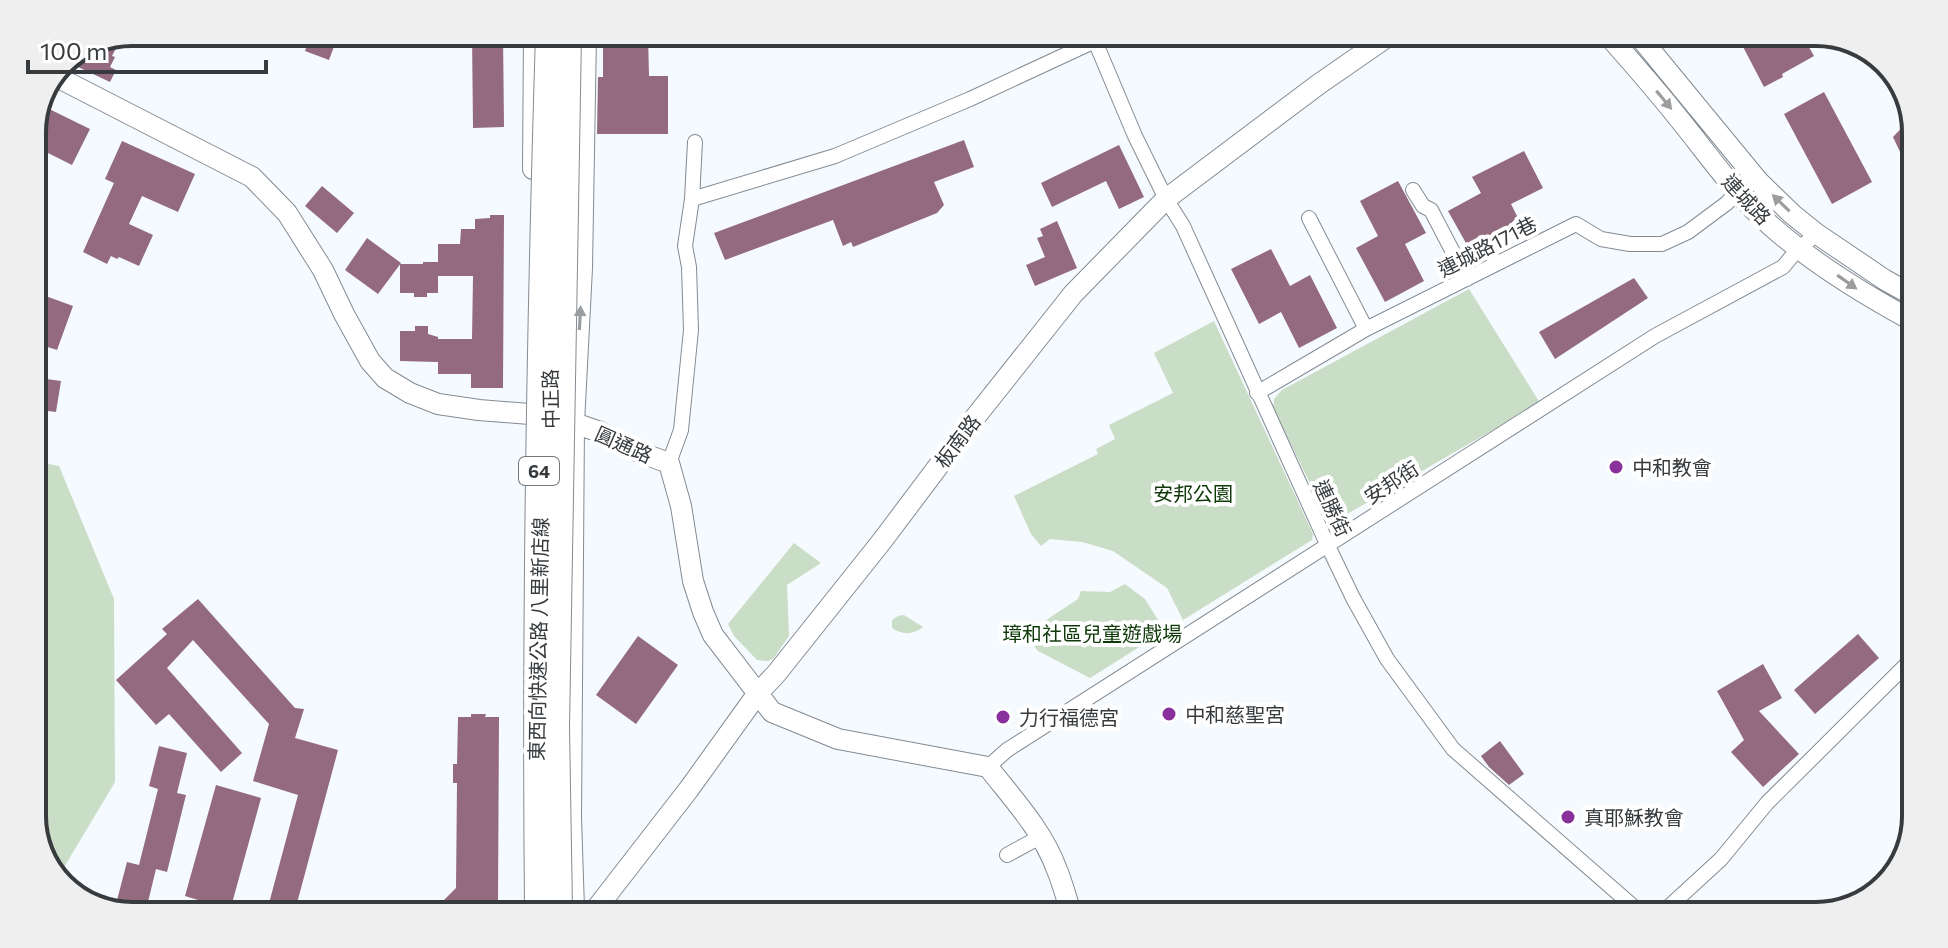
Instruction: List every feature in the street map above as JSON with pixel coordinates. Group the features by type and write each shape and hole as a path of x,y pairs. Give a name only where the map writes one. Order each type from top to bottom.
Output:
{"highway":[{"name":"東西向快速公路 八里新店線","path":"538,902 536,751 541,338 549,46"},
{"name":"東西向快速公路 八里新店線","path":"559,902 556,727 568,46"}],"main road":[{"name":"中正路","path":"526,902 534,46"},
{"name":"中正路","path":"549,902 546,817 551,418 549,319 560,46"},
{"name":"中正路","path":"574,902 571,801 574,423 582,268 586,46"},
{"name":"板南路","path":"601,902 758,693 882,541 1073,294 1166,199 1374,46"},
{"name":"連城路","path":"1617,46 1737,192 1770,225 1798,249 1866,295 1902,315"},
{"name":"連城路","path":"1647,46 1759,182 1792,214 1902,289"},
{"name":"圓通路","path":"63,80 252,177 287,213 323,270 370,361 385,378 410,393 438,404 530,414 574,423 669,463 681,506 693,581 703,612 713,635 772,712 838,739 988,767"},
{"path":"988,767 1040,837 1057,868 1068,902"}],"street":[{"name":"連勝街","path":"692,199 835,156 970,99 1081,46"},
{"name":"連勝街","path":"1099,46 1135,136 1183,226 1328,546 1387,659 1453,749 1628,902"},
{"path":"669,463 681,430 691,330 689,267 685,246 692,199 695,142"},
{"path":"1413,190 1423,206 1431,210 1467,279"},
{"name":"連城路171巷","path":"1257,393 1366,329 1576,224 1601,239 1630,244 1662,244 1688,232 1737,192"},
{"path":"1309,218 1366,329"},
{"name":"安邦街","path":"988,767 1007,750 1655,336 1783,267 1798,249 1817,234"},
{"path":"1674,902 1721,859 1767,803 1902,669"},
{"path":"1007,855 1040,837"}],"green space":[{"path":"1469,289 1540,403 1330,524 1273,408 1274,399 1282,390"},
{"name":"安邦公園","path":"1214,321 1313,534 1312,540 1183,620 1167,588 1113,551 1082,542 1050,539 1041,546 1031,534 1014,496 1098,454 1096,449 1115,439 1109,425 1173,393 1154,353"},
{"path":"46,464 59,466 114,599 115,782 63,868 51,844 46,822"},
{"path":"794,543 821,563 787,585 789,636 773,659 757,660 734,636 728,624"},
{"name":"璋和社區兒童遊戲場","path":"1125,584 1145,599 1165,631 1090,678 1038,651 1025,634 1078,599 1081,591 1110,592"},
{"path":"904,615 923,627 908,633 892,628 892,620"}],"building":[{"path":"307,46 334,46 329,60 305,51"},
{"path":"472,46 503,46 504,127 473,128"},
{"path":"603,46 648,46 649,76 668,76 668,134 597,134 598,77 603,77"},
{"path":"1743,46 1808,46 1814,56 1764,87"},
{"path":"116,48 110,67 116,70 110,82 76,66 89,57"},
{"path":"1824,92 1872,182 1832,204 1784,114"},
{"path":"49,109 90,129 72,165 46,152"},
{"path":"1902,128 1902,156 1893,137"},
{"path":"964,140 974,167 934,182 944,205 937,213 853,247 851,242 843,246 833,220 725,260 714,233"},
{"path":"122,141 195,174 178,212 142,196 129,224 153,235 139,266 111,256 107,264 83,252 114,183 105,179"},
{"path":"1119,145 1144,197 1119,209 1106,181 1052,207 1041,183"},
{"path":"1524,151 1543,188 1511,204 1521,224 1471,252 1448,211 1481,193 1472,177"},
{"path":"1398,181 1426,233 1405,244 1424,281 1385,302 1356,248 1378,236 1360,201"},
{"path":"322,186 354,213 337,233 305,206"},
{"path":"490,215 504,215 503,388 471,388 471,374 438,374 438,362 400,361 400,331 415,331 415,326 428,326 428,334 438,339 472,339 473,276 438,276 438,293 414,297 414,293 400,293 400,264 438,262 438,244 460,244 461,229 475,229 475,219 490,218"},
{"path":"1057,221 1077,268 1035,286 1026,265 1045,257 1037,238 1043,236 1040,229"},
{"path":"367,238 401,263 378,294 345,270"},
{"path":"1271,249 1290,286 1310,275 1337,328 1299,348 1281,312 1259,324 1231,269"},
{"path":"1634,278 1648,298 1555,359 1539,332"},
{"path":"46,296 73,306 57,350 46,346"},
{"path":"46,379 61,381 56,412 46,411"},
{"path":"198,599 295,708 304,709 295,738 338,750 297,902 269,902 298,795 253,781 269,724 193,640 167,668 242,753 221,772 169,714 156,725 116,680 167,634 162,629"},
{"path":"1858,634 1879,658 1815,714 1794,690"},
{"path":"638,636 678,665 636,724 596,695"},
{"path":"1763,664 1782,698 1759,711 1799,754 1763,787 1731,752 1744,740 1717,691"},
{"path":"471,714 486,714 485,717 499,717 498,901 442,902 456,888 457,783 453,783 453,764 457,764 458,717 471,717"},
{"path":"1500,741 1524,774 1509,785 1481,756"},
{"path":"159,746 187,753 177,793 186,795 167,872 156,869 148,902 117,900 127,862 139,865 158,789 149,786"},
{"path":"216,785 261,798 232,902 205,902 185,896"}],"place":[{"name":"中和教會","path":"1616,467"},
{"name":"中和慈聖宮","path":"1169,714"},
{"name":"力行福德宮","path":"1003,717"},
{"name":"真耶穌教會","path":"1568,817"}]}
